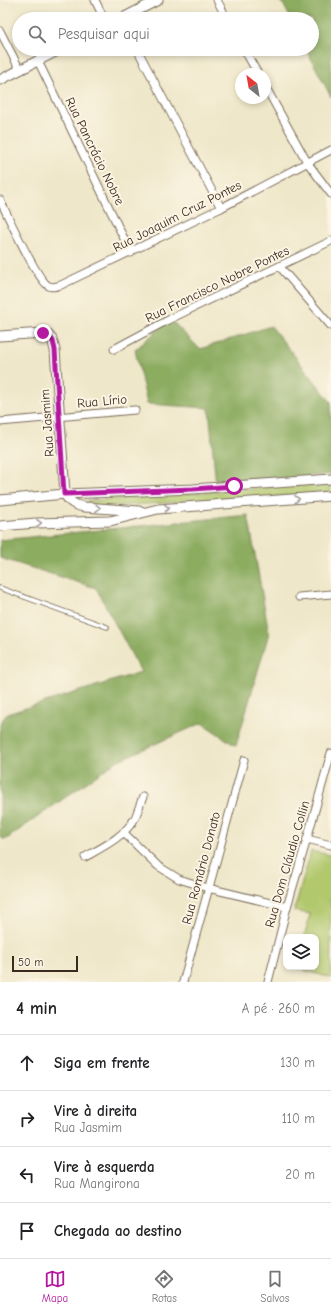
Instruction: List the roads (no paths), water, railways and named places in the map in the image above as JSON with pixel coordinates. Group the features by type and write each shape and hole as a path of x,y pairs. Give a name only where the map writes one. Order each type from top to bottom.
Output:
{"street":[{"path":"94,0 100,12"},
{"path":"134,12 157,0"},
{"path":"217,0 224,12"},
{"path":"0,31 12,54"},
{"path":"13,56 20,70"},
{"path":"0,80 48,56"},
{"path":"141,56 221,208"},
{"path":"248,56 255,68"},
{"name":"Rua Pancrácio Nobre","path":"38,61 130,252"},
{"path":"271,97 307,162 331,194"},
{"name":"Rua Joaquim Cruz Pontes","path":"0,200 36,271 48,286 55,287 221,208 331,150"},
{"name":"Rua Francisco Nobre Pontes","path":"114,349 170,319 331,241"},
{"path":"280,267 331,326"},
{"name":"Rua Jasmim","path":"0,336 37,333 47,334 53,341 55,350 64,494"},
{"name":"Rua Lírio","path":"0,422 135,410"},
{"path":"0,500 64,494 193,489 331,478"},
{"path":"64,494 68,501 79,506 144,512"},
{"path":"0,526 36,523 110,521 158,509 331,496"},
{"path":"299,596 331,594"},
{"name":"Rua Dom Cláudio Collin","path":"268,982 286,907 308,839 331,753"},
{"name":"Rua Romário Donato","path":"182,982 244,760"},
{"path":"85,857 124,833 134,818 143,797"},
{"path":"124,833 158,866 179,878 208,888 286,907"},
{"path":"308,839 331,845"}],"lane":[{"path":"0,588 107,627"}]}
